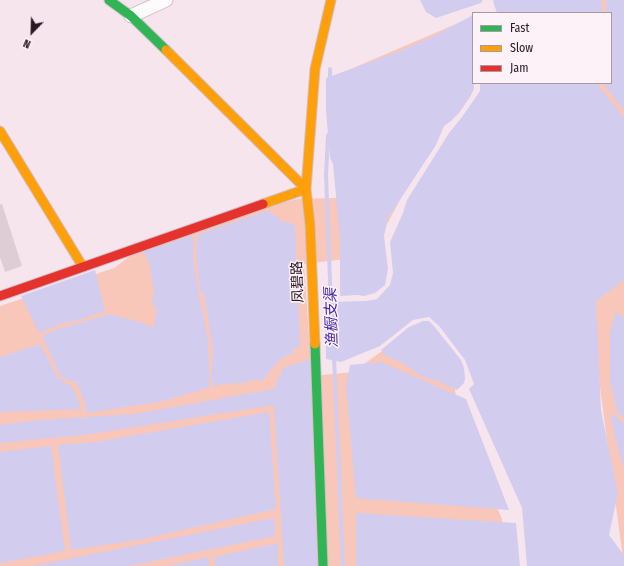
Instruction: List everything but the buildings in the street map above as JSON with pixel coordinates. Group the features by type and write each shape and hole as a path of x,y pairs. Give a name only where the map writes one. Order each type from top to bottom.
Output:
{"street":[{"path":"0,296 306,189 131,16 109,0"},
{"path":"131,16 166,0"},
{"name":"凤碧路","path":"323,566 310,224 306,189 315,69 331,0"},
{"path":"0,131 83,267"}],"shaded area":[{"path":"584,0 624,0 624,566 579,231 582,84 612,84 612,12 584,12"},
{"path":"470,18 472,65 370,256 304,264 312,376 353,372 414,328 450,360 460,420 502,519 507,566 0,566 0,306 114,268 159,235 297,199 337,198 332,77"}],"water":[{"path":"420,0 483,0 481,3 436,18 426,12"},
{"path":"601,0 602,12 497,12 493,1"},
{"path":"606,0 624,0 624,110 604,85 612,84 612,12 606,12"},
{"path":"472,16 472,84 474,84 474,89 459,113 444,126 436,145 388,218 384,236 388,269 385,285 375,293 364,296 340,296 340,238 333,164 330,158 326,111 326,78 395,53 434,36"},
{"path":"480,84 598,84 624,118 624,280 596,301 601,410 618,493 609,535 624,555 624,566 527,566 522,508 469,389 474,384 465,360 439,326 429,317 413,320 380,346 341,362 326,359 325,302 366,301 377,299 390,285 393,273 390,242 407,200 449,133 480,91"},
{"path":"267,211 278,217 281,222 288,222 295,225 300,347 294,348 292,354 283,357 270,370 265,379 259,381 257,379 244,383 221,384 216,387 211,378 213,350 204,295 200,290 196,254 198,237 199,234"},
{"path":"191,236 194,239 193,258 208,340 210,387 164,401 87,413 84,400 76,383 61,377 42,336 57,329 110,314 153,327 157,310 152,303 154,294 149,261 143,252"},
{"path":"95,270 105,311 76,321 63,323 39,333 21,296"},
{"path":"616,311 624,318 624,418 617,412 610,381 610,332"},
{"path":"423,321 429,321 434,326 461,360 465,378 464,383 457,390 421,376 404,364 385,355 381,350 409,327"},
{"path":"40,344 58,378 72,387 82,409 0,412 0,357"},
{"path":"310,359 317,566 284,566 274,405 91,434 0,443 0,425 39,420 135,414 274,389 283,368"},
{"path":"381,362 466,399 509,510 356,498 346,386 350,365"},
{"path":"269,412 276,509 138,540 71,550 58,445 96,442"},
{"path":"612,413 624,424 624,467 620,457 611,419"},
{"path":"51,446 65,551 0,563 0,452"},
{"path":"356,513 516,523 520,566 356,566"},
{"path":"274,518 275,536 129,566 33,566"},
{"path":"278,543 278,566 215,566 214,557"},
{"path":"208,557 209,566 167,566"}],"waterway":[{"name":"渔橱支渠","path":"330,69 330,82"},
{"name":"渔橱支渠","path":"328,135 326,175 331,306"},
{"name":"渔橱支渠","path":"334,357 343,566"}],"traffic: fast":[{"path":"109,0 131,16 166,50"},
{"path":"315,344 323,566"}],"traffic: slow":[{"path":"315,344 310,224 306,189 315,69 331,0"},
{"path":"166,50 306,189 263,204"},
{"path":"0,131 83,267"}],"traffic: jam":[{"path":"0,296 263,204"}]}
